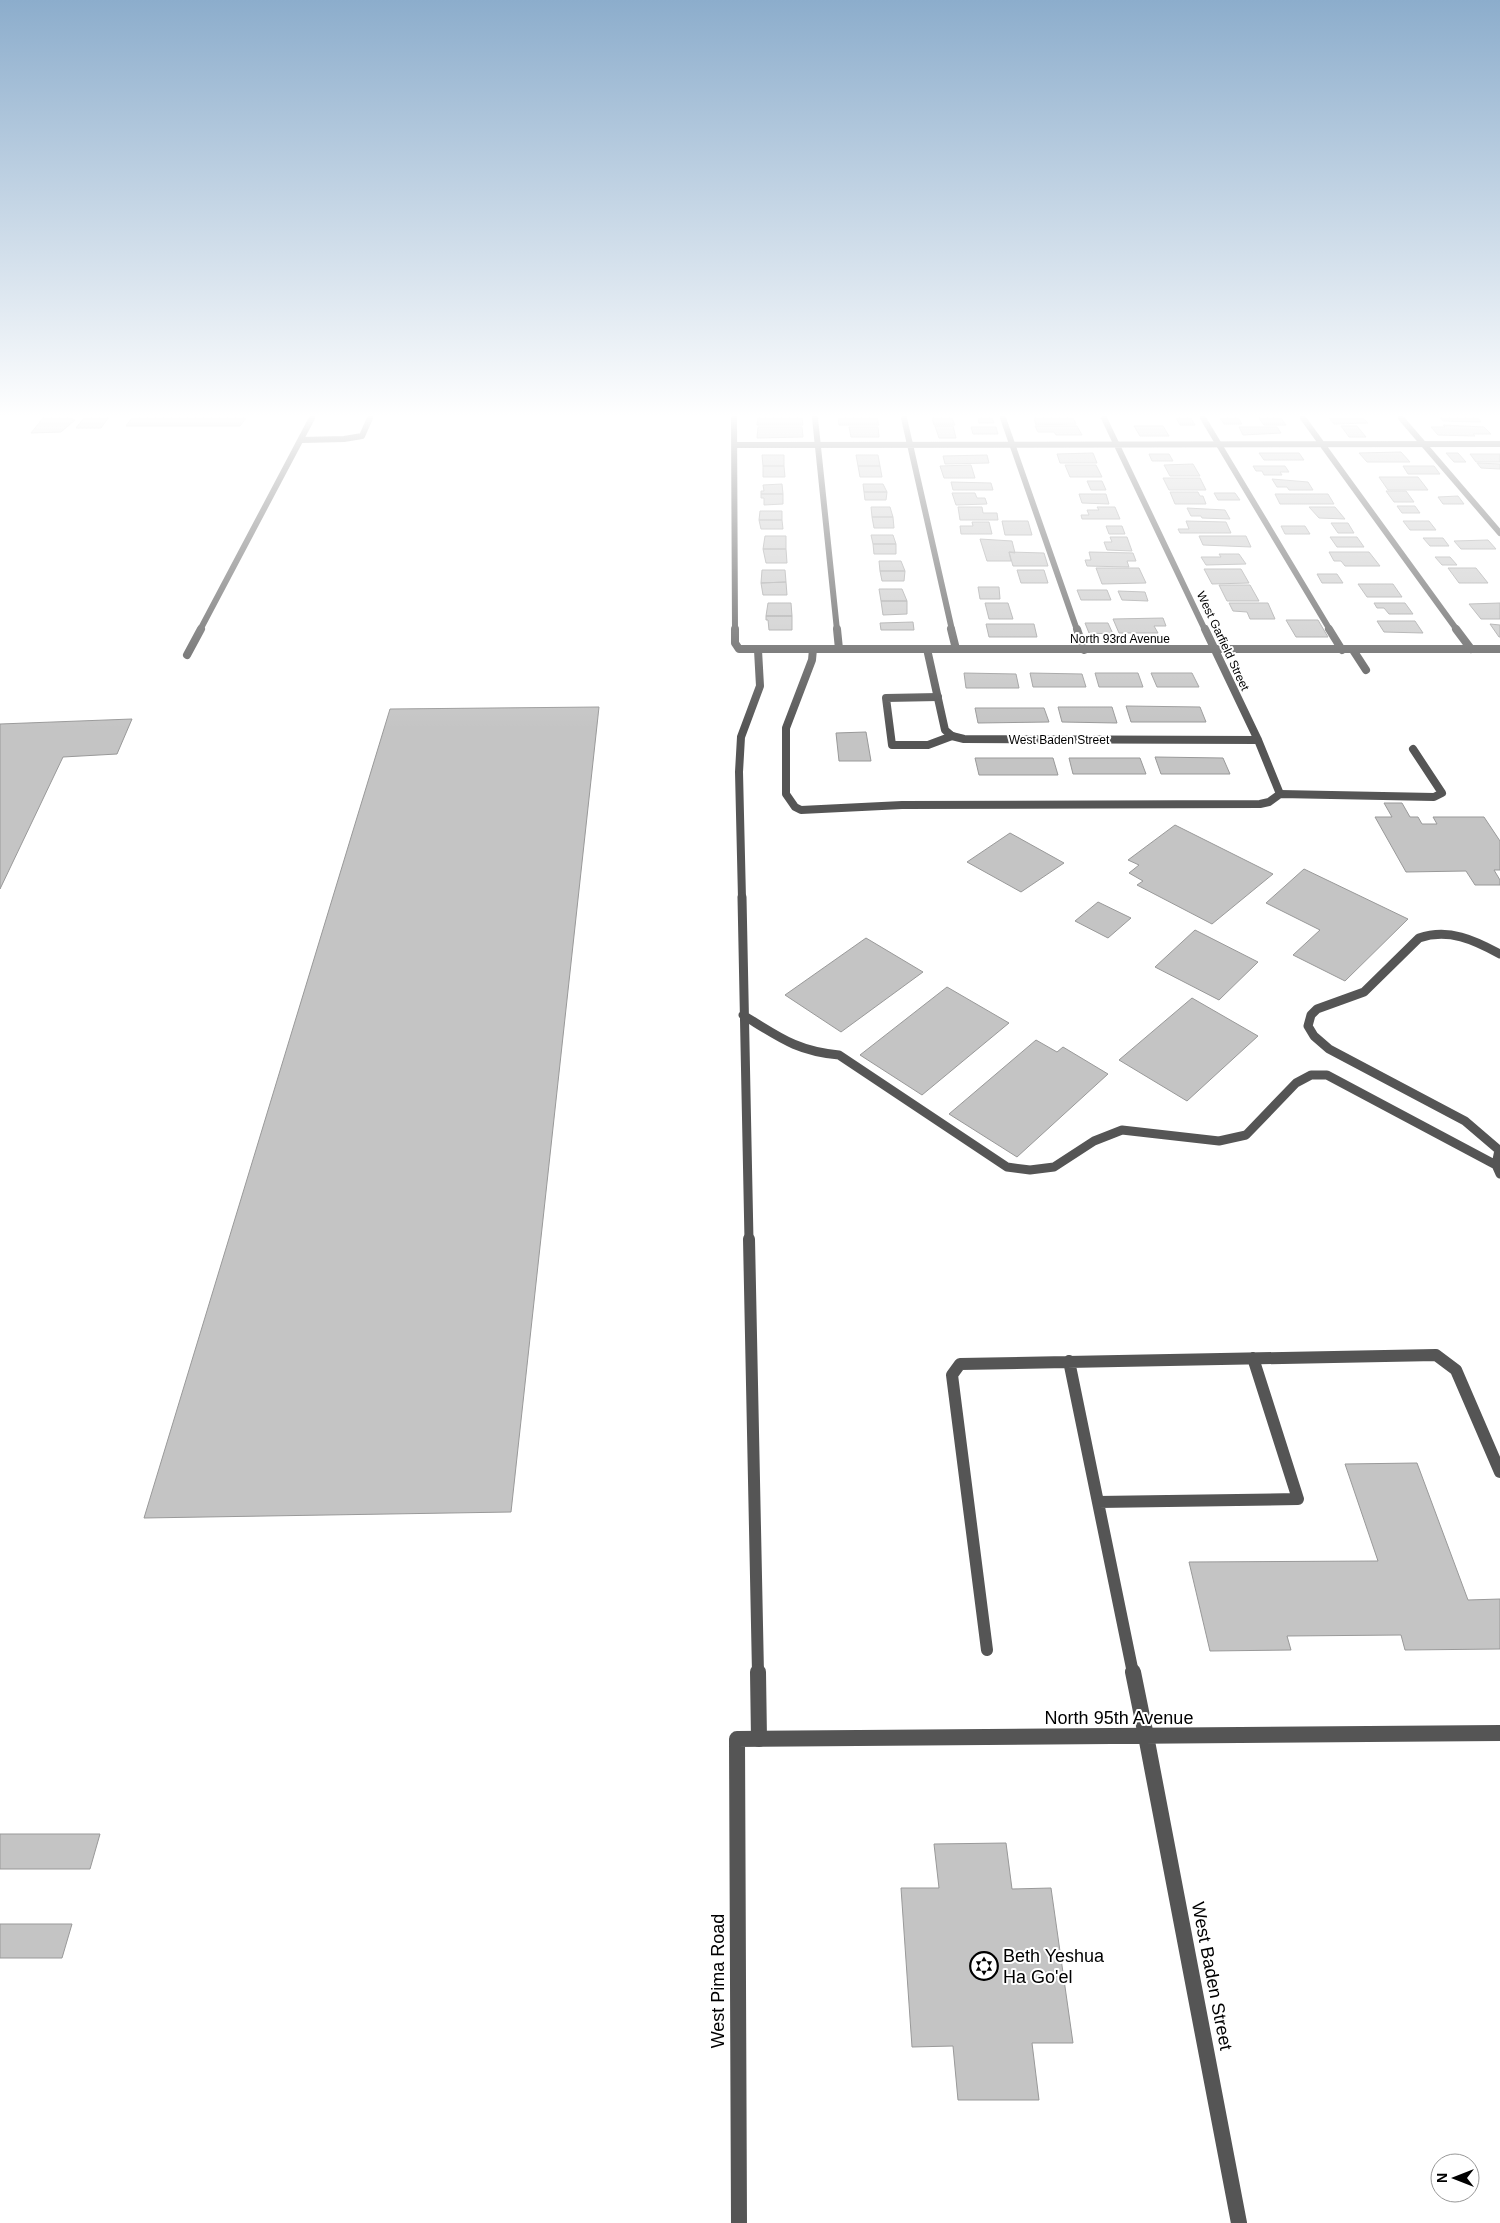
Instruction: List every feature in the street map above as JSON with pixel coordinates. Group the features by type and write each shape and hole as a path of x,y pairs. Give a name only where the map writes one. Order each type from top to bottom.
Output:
{"street":[{"path":"187,655 258,522"},
{"name":"North 93rd Avenue","path":"735,522 735,643 739,649 1500,649"},
{"path":"826,522 839,649"},
{"path":"927,522 956,649"},
{"path":"1040,522 1084,650"},
{"name":"West Garfield Street","path":"1154,522 1258,740 1280,794"},
{"path":"1265,522 1342,650"},
{"path":"1379,522 1471,649"},
{"path":"1490,522 1500,533"},
{"path":"813,649 812,660 786,728 786,794 795,807 801,810 902,804 1260,804 1280,794 1434,797 1442,794 1413,749"},
{"path":"927,649 946,730 952,736 928,745 892,745 886,698 938,697"},
{"path":"758,650 760,686 742,737 739,772 759,1739"},
{"path":"1353,650 1366,670"},
{"name":"West Baden Street","path":"952,736 964,739 1258,740"},
{"path":"743,1015 794,1046 839,1055 1007,1167 1030,1170 1054,1167 1094,1141 1122,1130 1219,1141 1246,1135 1296,1083 1311,1075 1327,1076 1498,1169 1499,1150 1466,1121 1329,1049 1311,1034 1308,1029 1308,1022 1311,1014 1317,1009 1364,992 1419,938 1427,935 1444,933 1455,935 1500,954"},
{"path":"987,1650 952,1374 960,1364 1436,1355 1456,1370 1500,1472"},
{"path":"1098,1502 1298,1499 1253,1358"},
{"name":"West Baden Street","path":"1069,1361 1146,1736 1239,2223"},
{"name":"North 95th Avenue","path":"737,1739 1500,1734"},
{"name":"West Pima Road","path":"737,1739 739,2223"}],"building":[{"path":"759,522 782,522 783,529 761,529"},
{"path":"873,522 893,522 894,528 874,528"},
{"path":"972,522 989,522 992,534 961,534 960,526 973,526"},
{"path":"1002,522 1028,522 1032,535 1005,535"},
{"path":"1186,522 1226,522 1231,533 1180,533 1178,529 1189,529"},
{"path":"1404,522 1430,522 1436,530 1410,530"},
{"path":"1331,523 1348,523 1354,533 1338,533"},
{"path":"1106,526 1122,526 1125,534 1109,534"},
{"path":"1281,526 1305,526 1310,534 1285,534"},
{"path":"871,535 893,535 896,544 873,544"},
{"path":"765,536 786,536 786,549 763,549"},
{"path":"1199,536 1246,536 1251,547 1203,545"},
{"path":"1110,537 1127,537 1132,551 1107,550 1104,542 1112,542"},
{"path":"1330,537 1357,537 1364,547 1337,547"},
{"path":"1423,538 1443,538 1449,546 1430,546"},
{"path":"980,539 1012,541 1015,553 1009,552 1011,561 987,561"},
{"path":"1488,540 1496,549 1461,549 1454,541"},
{"path":"873,544 896,544 896,554 874,554"},
{"path":"763,549 786,549 787,563 766,563"},
{"path":"1009,552 1044,553 1048,566 1013,566"},
{"path":"1089,552 1133,553 1136,561 1127,561 1129,567 1087,566 1085,560 1091,560"},
{"path":"1329,552 1369,552 1380,566 1345,566 1341,561 1334,561"},
{"path":"1219,554 1239,554 1246,564 1206,565 1201,557 1221,557"},
{"path":"1435,557 1450,557 1457,565 1442,565"},
{"path":"879,561 901,561 905,571 880,571"},
{"path":"1096,568 1139,568 1146,583 1102,584"},
{"path":"1448,568 1476,568 1488,583 1459,583"},
{"path":"1204,569 1241,569 1249,583 1212,584"},
{"path":"762,570 785,570 786,582 761,583"},
{"path":"1017,570 1044,570 1048,583 1021,583"},
{"path":"880,571 905,571 904,581 882,581"},
{"path":"1317,574 1337,574 1343,583 1322,583"},
{"path":"786,582 787,595 763,595 761,583"},
{"path":"1358,584 1393,584 1402,597 1367,597"},
{"path":"1219,585 1250,585 1259,601 1227,601"},
{"path":"978,587 999,587 1000,599 980,599"},
{"path":"879,589 902,589 907,601 881,601"},
{"path":"1077,590 1107,590 1111,600 1081,600"},
{"path":"1118,591 1145,592 1148,601 1122,600"},
{"path":"881,601 907,601 907,614 883,615"},
{"path":"768,603 791,603 792,616 766,616"},
{"path":"985,603 1008,603 1013,619 989,619"},
{"path":"1229,603 1268,603 1275,619 1250,619 1247,612 1233,611"},
{"path":"1374,603 1405,603 1413,614 1389,614 1384,608 1377,608"},
{"path":"1500,603 1500,619 1481,619 1469,604"},
{"path":"766,616 792,616 792,630 769,630"},
{"path":"1163,618 1166,626 1154,626 1158,633 1119,633 1113,619"},
{"path":"1286,620 1318,620 1328,637 1296,637"},
{"path":"1377,621 1415,621 1423,633 1384,632"},
{"path":"913,622 914,630 881,630 880,623"},
{"path":"1085,623 1108,623 1113,634 1089,633"},
{"path":"986,624 1034,624 1037,637 989,637"},
{"path":"1490,624 1500,625 1500,637 1499,637"},
{"path":"964,673 1016,674 1019,688 966,688"},
{"path":"1030,673 1082,674 1086,687 1033,687"},
{"path":"1095,673 1138,673 1143,687 1099,687"},
{"path":"1151,673 1192,673 1199,687 1157,687"},
{"path":"1126,706 1200,707 1206,722 1131,722"},
{"path":"599,707 511,1512 144,1518 390,709"},
{"path":"1058,707 1112,707 1117,723 1062,722"},
{"path":"975,708 1044,708 1049,722 978,723"},
{"path":"132,719 117,754 63,757 0,889 0,724"},
{"path":"866,732 871,761 839,761 836,733"},
{"path":"1155,757 1223,758 1230,774 1161,774"},
{"path":"975,758 1053,758 1058,775 979,775"},
{"path":"1069,758 1140,758 1146,774 1073,774"},
{"path":"1384,803 1402,803 1410,817 1418,817 1422,824 1437,824 1433,817 1484,817 1500,841 1500,870 1494,870 1500,880 1500,885 1475,885 1466,871 1406,872 1375,817 1392,817"},
{"path":"1175,825 1273,874 1212,924 1137,885 1143,881 1129,873 1139,865 1128,860"},
{"path":"1010,833 1064,863 1021,892 967,862"},
{"path":"1304,869 1408,919 1345,981 1293,955 1320,930 1266,903"},
{"path":"1098,902 1131,918 1108,938 1075,921"},
{"path":"1195,930 1258,962 1219,1000 1155,967"},
{"path":"866,938 923,972 841,1032 785,995"},
{"path":"947,987 1009,1023 922,1095 860,1055"},
{"path":"1192,998 1258,1036 1187,1101 1119,1060"},
{"path":"1036,1040 1057,1052 1063,1047 1108,1074 1017,1157 949,1114"},
{"path":"1417,1463 1468,1600 1500,1599 1500,1649 1405,1650 1401,1635 1287,1636 1291,1650 1210,1651 1189,1562 1378,1561 1345,1464"},
{"path":"0,1834 100,1834 90,1869 0,1869"},
{"name":"Beth Yeshua Ha Go'el","path":"1006,1843 1012,1889 1051,1888 1073,2043 1032,2043 1039,2100 958,2100 953,2046 912,2047 901,1888 939,1888 934,1844"},
{"path":"0,1924 72,1924 62,1958 0,1958"}],"place":[{"name":"Beth Yeshua Ha Go'el","path":"984,1966"}]}
